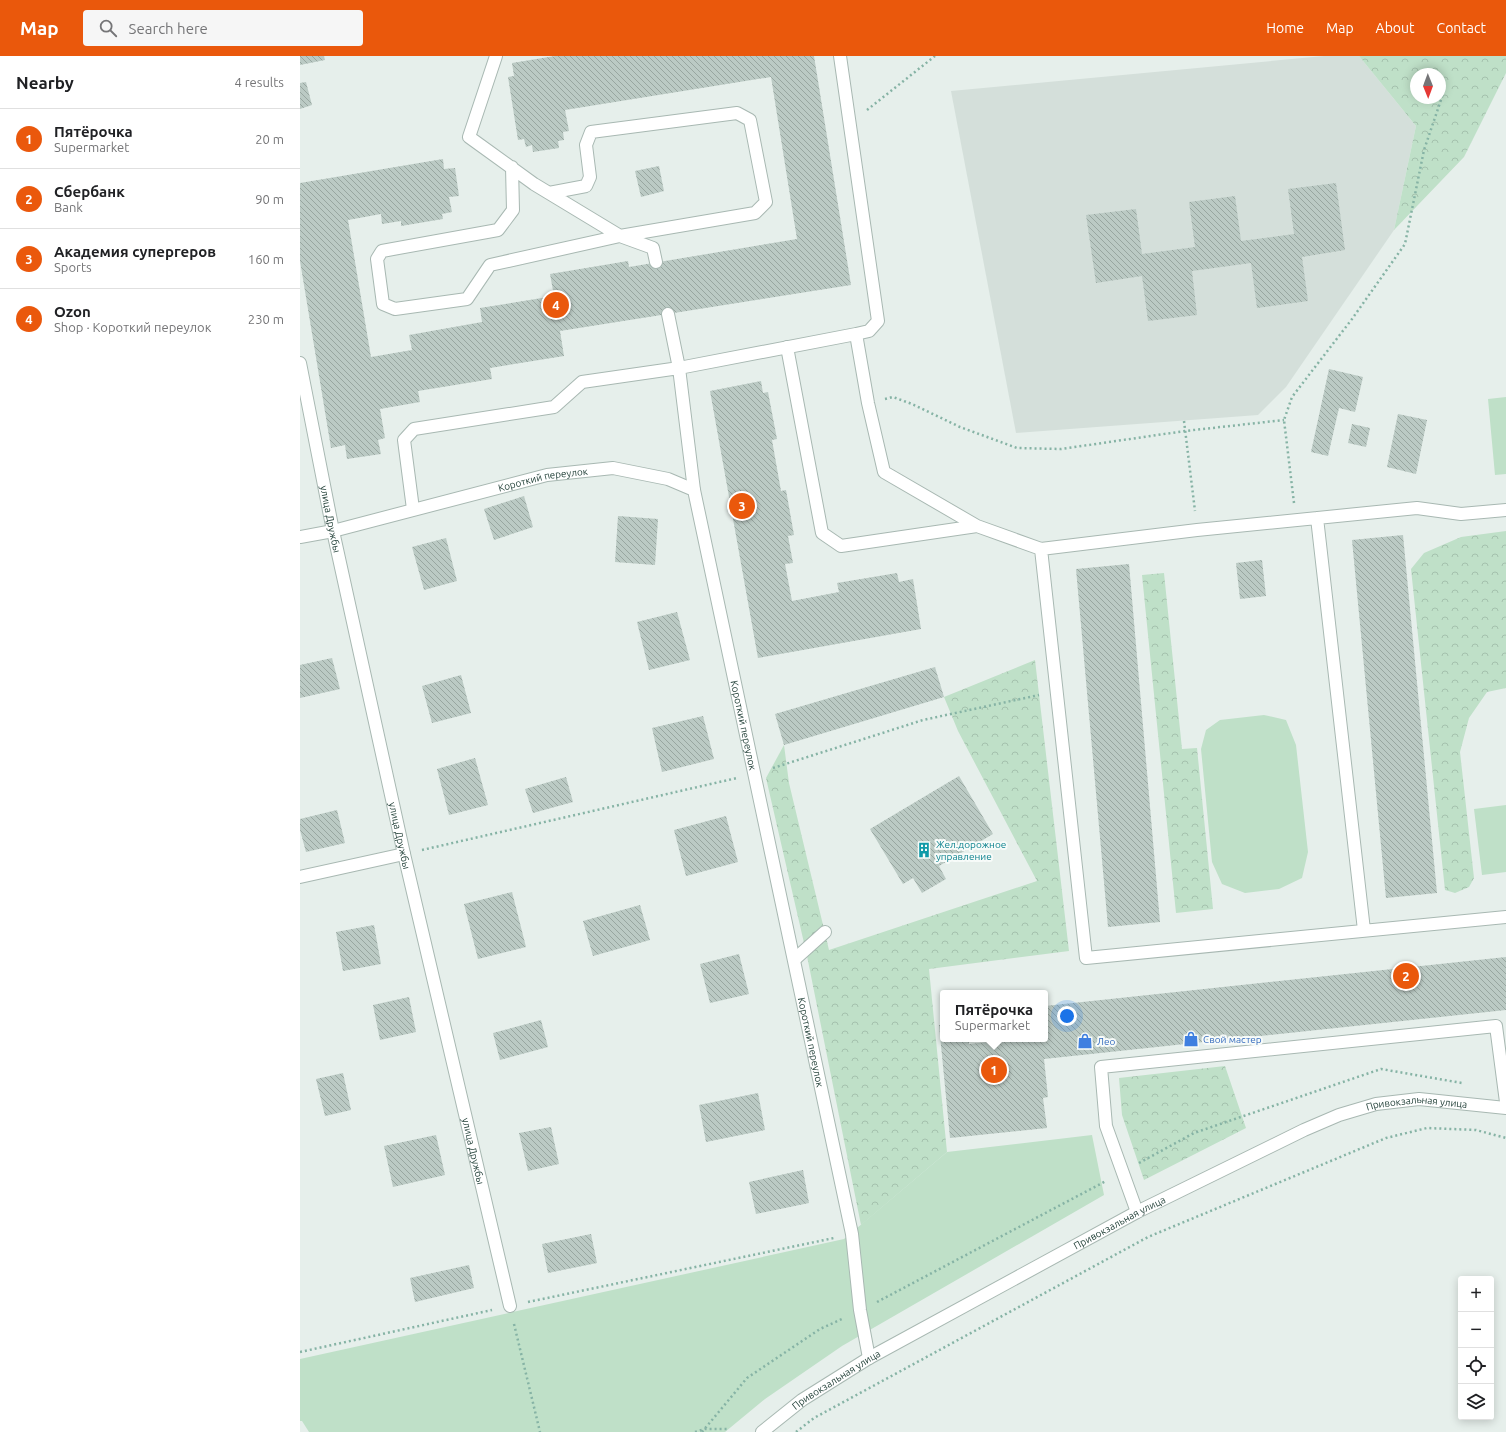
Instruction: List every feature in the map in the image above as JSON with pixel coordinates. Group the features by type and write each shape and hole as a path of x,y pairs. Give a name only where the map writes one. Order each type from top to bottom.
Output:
{"street":[{"path":"496,56 469,137 534,184 620,236 653,248 656,262"},
{"path":"413,509 404,440 414,429 554,407 582,382 679,368 856,334 869,331 878,322 840,56"},
{"path":"512,167 513,210 498,230 382,251 377,260 383,304 395,309 467,299 490,265 620,236 755,213 766,202 750,120 738,113 591,132 586,145 590,177 586,186 549,193"},
{"path":"668,314 679,368 694,490"},
{"path":"856,334 868,403 884,472 977,526 1040,549 1296,519 1416,508 1461,514 1506,510"},
{"path":"787,347 822,533 841,546 977,526"},
{"name":"улица Дружбы","path":"300,363 333,531 404,854 510,1306"},
{"name":"Короткий переулок","path":"300,537 333,531 547,475 613,468 668,479 694,490 795,959 852,1234 860,1310 869,1358"},
{"path":"1317,518 1364,930"},
{"path":"1040,549 1086,958 1506,917"},
{"path":"300,877 404,854"},
{"path":"795,959 825,932"},
{"path":"1137,1212 1106,1126 1101,1067 1496,1026 1506,1102"},
{"name":"Привокзальная улица","path":"762,1432 802,1400 869,1358 1137,1212 1304,1130 1339,1115 1376,1104 1419,1099 1506,1108"}],"path":[{"path":"850,124 935,56"},
{"path":"1296,519 1284,420 1292,397 1352,319 1405,244 1424,150 1440,104"},
{"path":"868,403 893,397 912,404 960,427 1017,448 1061,449 1185,430 1284,420"},
{"path":"1184,421 1197,530"},
{"path":"404,854 755,773 790,764 923,720 1057,691"},
{"path":"702,1432 747,1378 820,1329 860,1310 1194,1133 1381,1069 1466,1083"},
{"path":"796,1432 814,1418 1148,1237 1386,1138 1427,1128 1476,1130 1506,1138"},
{"path":"300,1352 852,1234"},
{"path":"510,1306 540,1432"},
{"path":"695,1432 705,1429 728,1429"}],"shaded area":[{"path":"1324,56 1359,56 1416,126 1394,230 1286,387 1258,415 1016,433 951,91"}],"green space":[{"path":"1359,56 1506,56 1506,73 1464,157 1394,230 1416,126"},
{"path":"1506,397 1506,474 1495,475 1488,399"},
{"path":"1506,531 1506,688 1487,692 1469,718 1460,752 1474,878 1469,887 1455,893 1445,890 1411,569 1424,553 1461,537"},
{"path":"1164,573 1182,749 1197,748 1213,909 1176,913 1142,575"},
{"path":"1035,660 1069,951 929,969 947,1152 861,1225 807,956 766,778 784,745 789,783 829,950 1037,881 958,731 944,697"},
{"path":"1264,715 1286,720 1296,745 1308,852 1302,878 1279,889 1245,893 1222,884 1212,862 1201,749 1206,730 1220,720"},
{"path":"1506,805 1506,872 1482,875 1474,809"},
{"path":"1225,1066 1246,1128 1144,1180 1122,1115 1119,1078"},
{"path":"1092,1135 1104,1195 842,1346 765,1399 725,1432 309,1432 302,1421 300,1421 300,1359 844,1239 947,1152"}],"building":[{"path":"300,56 324,56 325,60 300,65"},
{"path":"555,56 814,56 851,285 560,331 564,356 490,368 492,379 418,391 420,402 380,409 385,438 378,440 381,454 347,459 345,445 331,448 300,261 300,183 443,159 444,169 455,168 459,196 449,197 452,212 442,214 443,219 401,226 401,221 382,224 381,214 348,220 371,357 412,350 409,335 482,322 480,308 554,296 550,274 628,261 629,267 797,239 771,77 565,110 569,131 563,132 564,140 558,141 559,148 533,152 532,145 526,147 524,139 518,140 508,77 514,76 512,63"},
{"path":"306,82 312,105 300,109 300,83"},
{"path":"659,166 664,191 641,197 635,171"},
{"path":"1336,183 1345,250 1302,257 1308,301 1257,308 1251,263 1192,271 1197,315 1148,321 1142,276 1096,283 1086,215 1136,209 1142,254 1195,247 1189,202 1235,196 1241,241 1294,234 1288,189"},
{"path":"1329,369 1363,377 1355,412 1339,408 1328,456 1311,452"},
{"path":"761,381 763,393 768,392 777,439 772,440 781,491 786,490 794,535 788,536 793,563 785,564 792,601 839,592 837,583 897,573 899,582 913,579 921,629 758,658 710,391"},
{"path":"1398,414 1427,420 1416,474 1387,467"},
{"path":"1352,424 1370,428 1366,447 1348,443"},
{"path":"524,496 533,527 494,540 484,509"},
{"path":"618,516 658,519 655,565 615,562"},
{"path":"1403,535 1437,893 1386,898 1352,540"},
{"path":"446,538 457,581 424,590 412,547"},
{"path":"1262,560 1266,596 1240,599 1236,563"},
{"path":"1129,564 1160,922 1108,927 1076,569"},
{"path":"677,612 690,660 649,670 637,622"},
{"path":"332,658 340,689 300,698 300,665"},
{"path":"935,667 944,697 784,745 775,714"},
{"path":"461,675 471,713 432,723 422,686"},
{"path":"703,716 714,759 662,772 652,728"},
{"path":"475,758 488,805 449,815 437,769"},
{"name":"Жел.дорожное управление","path":"959,776 993,834 939,866 946,879 922,893 913,878 903,884 870,829"},
{"path":"566,777 573,802 533,813 525,789"},
{"path":"337,810 345,843 306,852 300,830 300,819"},
{"path":"726,816 738,862 686,876 674,830"},
{"path":"512,892 526,947 478,959 464,904"},
{"path":"640,905 650,940 593,956 583,921"},
{"path":"374,925 381,964 343,971 336,932"},
{"path":"739,954 749,994 710,1003 700,964"},
{"path":"1506,957 1506,1010 1044,1059 1048,1097 1043,1098 1047,1128 950,1138 941,1042 969,1042 969,1044 987,1042 1048,1042 1048,1006"},
{"path":"409,997 416,1032 380,1040 373,1005"},
{"path":"541,1020 548,1047 500,1060 493,1033"},
{"path":"343,1073 351,1110 325,1116 316,1079"},
{"path":"758,1093 765,1130 706,1142 699,1105"},
{"path":"551,1127 559,1164 528,1171 519,1133"},
{"path":"436,1135 445,1175 393,1187 384,1146"},
{"path":"803,1170 809,1203 756,1214 749,1182"},
{"path":"591,1234 597,1263 548,1273 542,1244"},
{"path":"469,1265 474,1288 415,1302 410,1278"}],"place":[{"name":"Ozon","path":"556,305"},
{"name":"Академия супергеров","path":"742,506"},
{"name":"Жел.дорожное управление","path":"924,850"},
{"name":"Сбербанк","path":"1406,976"},
{"name":"Свой мастер","path":"1191,1039"},
{"name":"Лео","path":"1085,1041"},
{"name":"Пятёрочка","path":"994,1070"}]}
